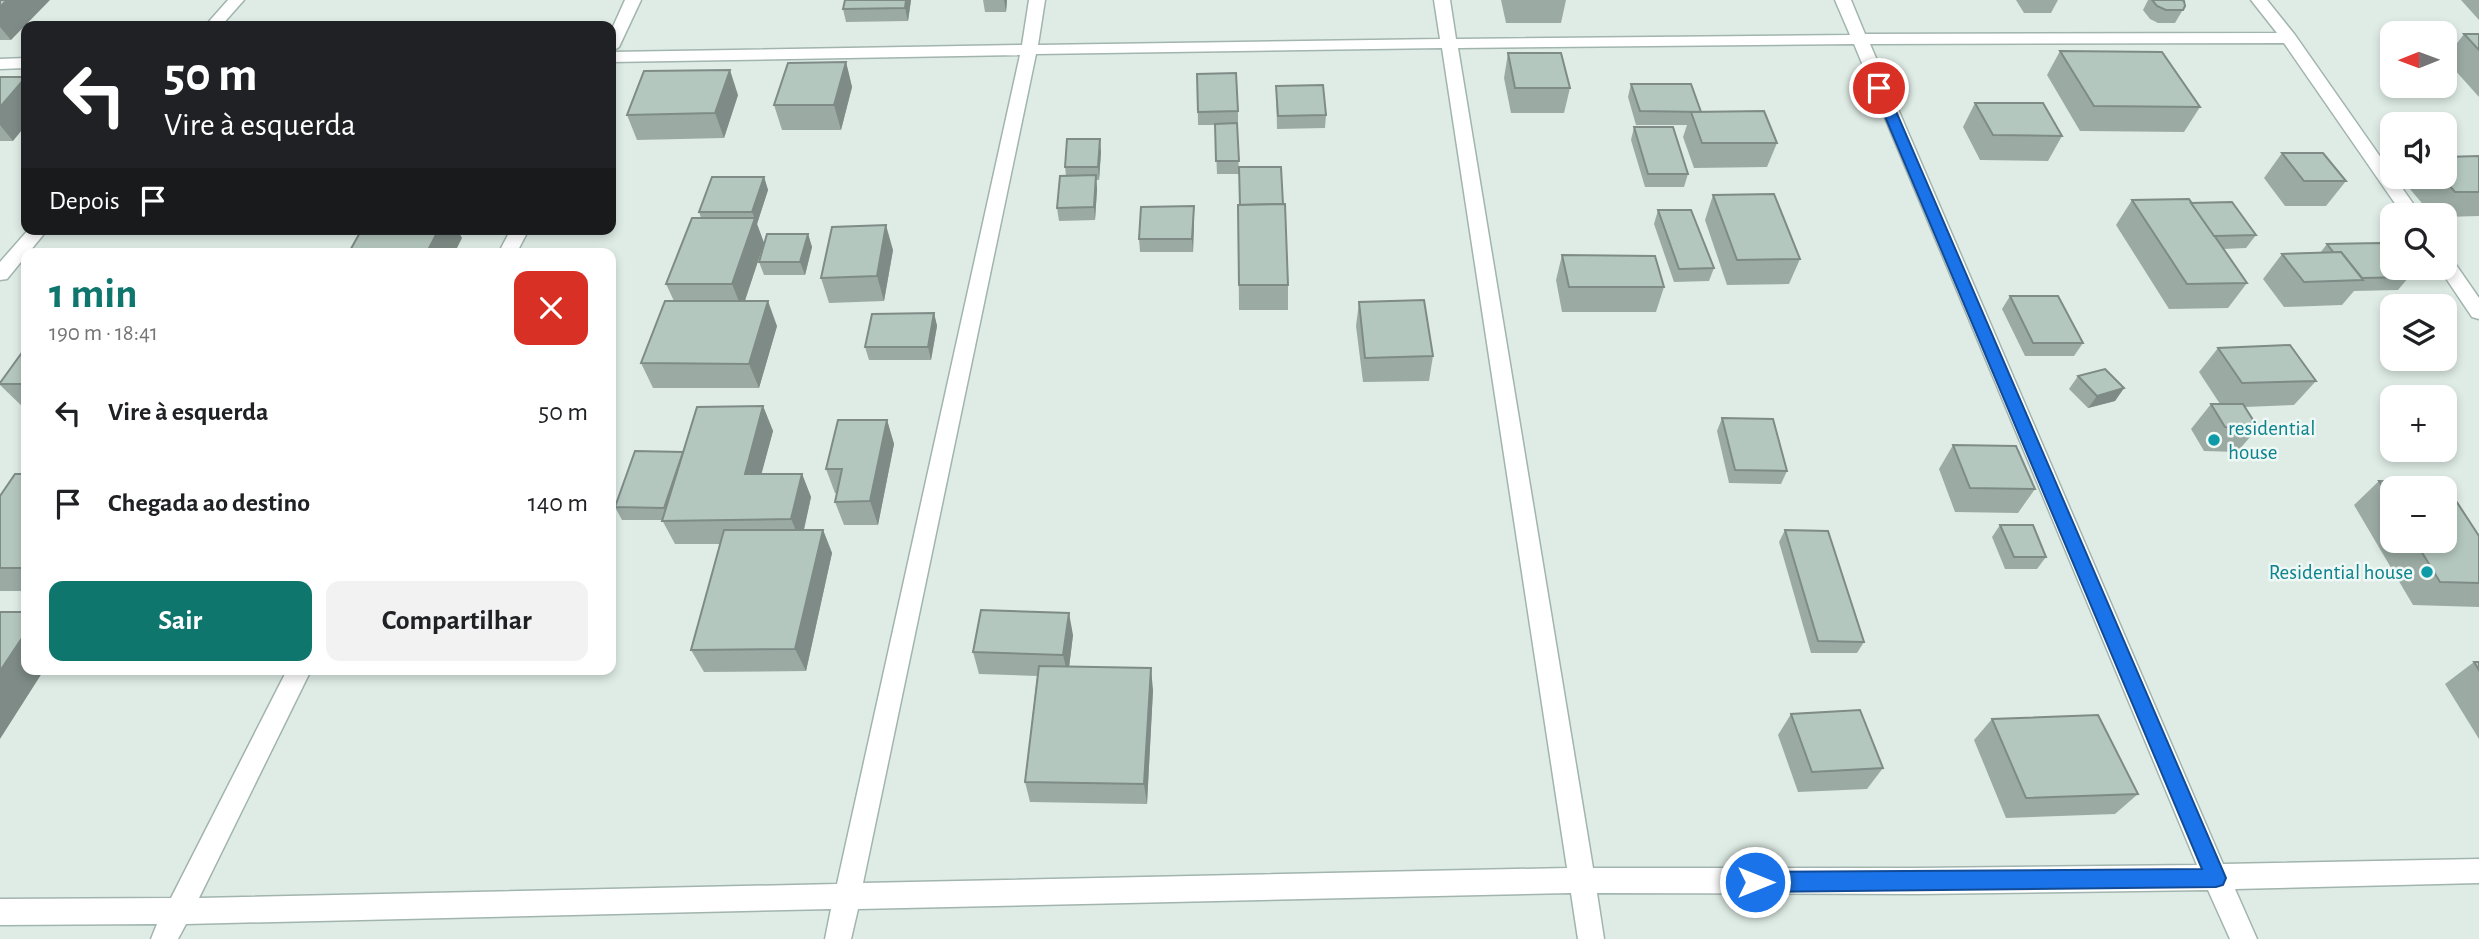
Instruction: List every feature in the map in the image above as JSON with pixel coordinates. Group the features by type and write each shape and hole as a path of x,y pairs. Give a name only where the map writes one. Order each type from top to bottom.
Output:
{"street":[{"path":"217,21 236,0"},
{"path":"616,36 633,0"},
{"path":"838,939 1029,50 1037,0"},
{"path":"1442,0 1591,939"},
{"path":"1843,0 2244,939"},
{"path":"2259,0 2290,38 2404,203"},
{"path":"616,57 1857,37 2290,38"},
{"path":"0,64 21,64"},
{"path":"0,274 21,250"},
{"path":"2457,280 2479,312"},
{"path":"164,939 296,675"},
{"path":"0,912 178,911 1582,880 1780,882 2216,878 2479,871"}],"building":[{"path":"845,0 906,0 905,8 843,9"},
{"path":"2152,0 2182,0 2185,6 2183,10 2166,10"},
{"path":"2464,34 2479,34 2479,50"},
{"path":"2060,51 2162,52 2200,107 2094,106"},
{"path":"1508,53 1561,53 1570,88 1515,88"},
{"path":"846,62 834,105 774,105 788,63"},
{"path":"730,70 715,113 627,115 644,71"},
{"path":"1236,73 1238,111 1198,112 1197,74"},
{"path":"0,77 21,77 21,83 0,107"},
{"path":"1631,84 1691,84 1701,112 1640,111"},
{"path":"1323,85 1326,115 1278,116 1276,86"},
{"path":"1975,103 2043,103 2062,136 1993,135"},
{"path":"1764,111 1777,143 1702,143 1691,112"},
{"path":"1237,123 1239,161 1216,161 1215,124"},
{"path":"1634,127 1673,127 1688,174 1648,174"},
{"path":"1067,139 1100,139 1098,167 1065,167"},
{"path":"2282,153 2323,153 2346,181 2304,181"},
{"path":"2479,156 2479,192 2455,192 2452,189 2457,189 2457,157"},
{"path":"1239,167 1281,167 1283,204 1240,205"},
{"path":"1096,175 1094,207 1057,208 1060,176"},
{"path":"712,177 764,177 752,212 699,212"},
{"path":"1774,194 1800,259 1737,260 1713,195"},
{"path":"2189,199 2247,283 2187,284 2132,200"},
{"path":"2232,202 2256,235 2214,236 2191,203"},
{"path":"1285,204 1288,285 1239,285 1238,205"},
{"path":"1194,206 1192,239 1139,239 1141,207"},
{"path":"1658,210 1691,210 1714,268 1679,269"},
{"path":"692,218 755,218 732,284 666,284"},
{"path":"886,225 877,276 821,278 832,227"},
{"path":"767,234 808,234 800,262 759,262"},
{"path":"359,235 436,235 429,248 351,248"},
{"path":"2380,243 2380,278 2362,278 2341,252 2334,253 2327,244"},
{"path":"2341,252 2363,280 2304,282 2282,254"},
{"path":"1562,255 1655,256 1664,287 1569,287"},
{"path":"2010,296 2058,296 2083,343 2033,343"},
{"path":"1424,300 1433,356 1365,358 1359,302"},
{"path":"665,301 768,301 749,364 641,363"},
{"path":"934,313 928,347 865,347 872,314"},
{"path":"2290,345 2316,381 2242,383 2218,348"},
{"path":"21,354 21,384 0,383"},
{"path":"2105,369 2124,388 2097,396 2078,376"},
{"path":"2211,404 2243,404 2258,428 2225,427"},
{"path":"763,406 745,474 802,474 791,519 662,521 697,407"},
{"path":"1722,418 1773,419 1787,471 1735,470"},
{"path":"838,420 887,420 870,501 835,502 842,469 826,469"},
{"path":"1953,445 2016,446 2035,489 1970,488"},
{"path":"635,451 683,452 664,508 616,507"},
{"path":"15,474 21,474 21,568 0,568 0,496"},
{"path":"2457,502 2479,536 2479,583 2440,582 2422,553 2457,553"},
{"path":"2000,525 2033,525 2046,557 2014,557"},
{"path":"724,530 823,530 795,649 691,650"},
{"path":"1785,530 1828,531 1864,642 1818,641"},
{"path":"981,610 1069,613 1063,655 973,652"},
{"path":"0,612 21,612 21,640 0,671"},
{"path":"1039,666 1151,668 1144,784 1025,782"},
{"path":"1860,710 1883,768 1812,772 1791,714"},
{"path":"2098,715 2138,794 2026,798 1992,719"}],"place":[{"name":"residential house","path":"2214,440"},
{"name":"Residential house","path":"2427,572"}],"route":[{"path":"1755,882 2216,878 1879,88"}]}
